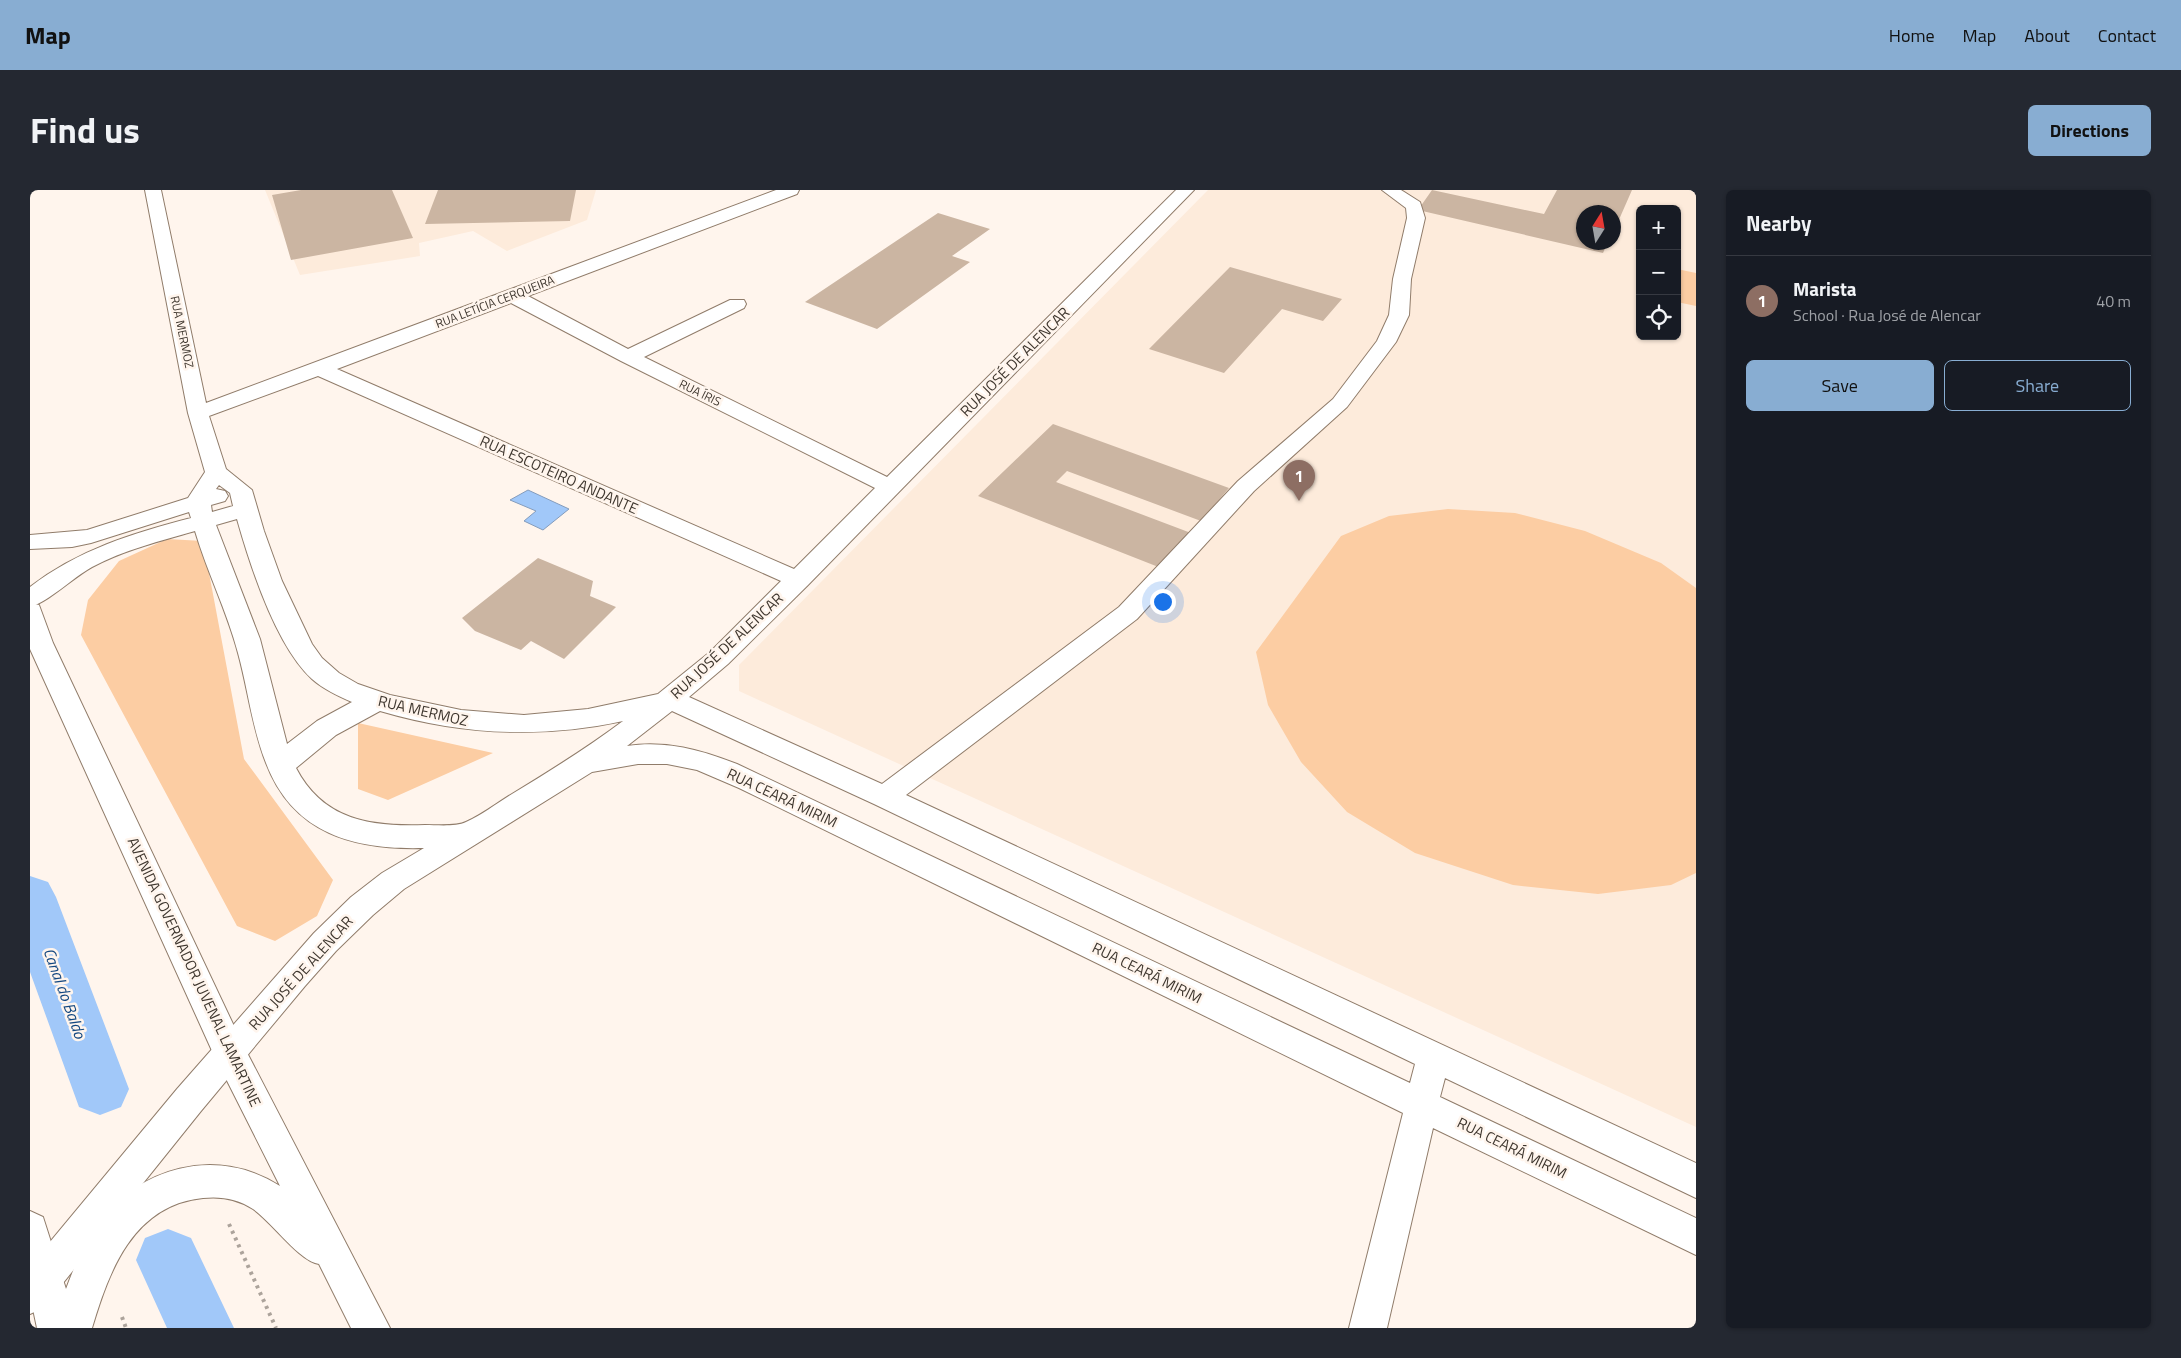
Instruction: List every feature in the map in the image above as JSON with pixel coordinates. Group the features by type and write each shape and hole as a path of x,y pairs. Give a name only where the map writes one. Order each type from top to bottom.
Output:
{"street":[{"name":"RUA MERMOZ","path":"152,190 198,413 216,472"},
{"name":"RUA LETÍCIA CERQUEIRA","path":"198,413 791,190"},
{"name":"RUA JOSÉ DE ALENCAR","path":"38,1286 230,1053 325,942 362,906 393,881 587,762 670,699 719,658 799,580 1186,190"},
{"path":"884,797 1128,613 1246,486 1340,403 1386,342 1399,314 1402,279 1416,218 1414,206 1390,190"},
{"name":"RUA ÍRIS","path":"511,295 628,357 890,487"},
{"path":"628,357 737,304"},
{"name":"RUA ESCOTEIRO ANDANTE","path":"319,369 799,580"},
{"path":"30,542 72,540 200,511 243,500 216,472 200,511 247,638 281,765 293,790 307,808 329,822 359,832 395,836 432,837 469,834"},
{"name":"RUA MERMOZ","path":"243,500 268,575 294,634 314,664 337,685 378,701 426,715 479,723 534,725 579,721 670,699"},
{"path":"30,599 59,578 94,557 200,511"},
{"name":"AVENIDA GOVERNADOR JUVENAL LAMARTINE","path":"30,611 40,643 230,1053 371,1328"},
{"path":"670,699 884,797 1696,1181"},
{"path":"281,765 314,736 348,713 378,701"},
{"name":"RUA CEARÁ MIRIM","path":"587,762 645,753 668,754 705,763 1696,1237"},
{"path":"1368,1328 1433,1058"},
{"path":"73,1328 92,1272 107,1241 120,1224 155,1196 187,1184 211,1179 245,1185 269,1199 295,1221 346,1279"},
{"path":"30,1229 38,1286 56,1328"}],"path":[{"path":"226,1218 276,1328"},
{"path":"120,1310 126,1328"}],"shaded area":[{"path":"265,190 596,190 587,220 507,251 473,231 419,243 420,256 300,275"},
{"path":"1208,190 1696,190 1696,1127 739,691 739,665"},
{"path":"1681,270 1696,273 1696,306 1681,303"},
{"path":"1448,509 1515,513 1585,531 1661,563 1696,588 1696,873 1671,885 1598,894 1513,885 1415,853 1347,812 1301,762 1268,705 1256,652 1341,536 1389,516"},
{"path":"167,539 203,541 244,759 333,880 317,916 275,941 237,926 81,635 88,600 119,561"},
{"path":"358,723 493,753 388,800 358,789"}],"water":[{"path":"528,490 569,509 543,530 524,521 536,511 510,500"}],"building":[{"path":"301,190 392,190 413,238 291,260 272,195"},
{"path":"438,190 576,190 570,221 425,224"},
{"path":"1432,190 1544,214 1557,190 1632,190 1621,215 1621,205 1576,205 1576,247 1418,210"},
{"path":"938,213 990,229 952,256 970,262 877,329 805,302"},
{"path":"1590,250 1604,250 1603,253"},
{"path":"1230,267 1342,299 1323,321 1282,309 1224,373 1149,349"},
{"path":"1053,424 1229,488 1201,521 1067,471 1056,482 1191,533 1161,568 978,496"},
{"path":"538,558 593,581 590,596 616,607 564,659 531,641 521,650 475,631 462,618"}],"waterway":[{"name":"Canal do Baldo","path":"30,897 100,1089"},
{"name":"Canal do Baldo","path":"168,1260 201,1328"}],"place":[{"name":"Marista","path":"1299,501"}]}
